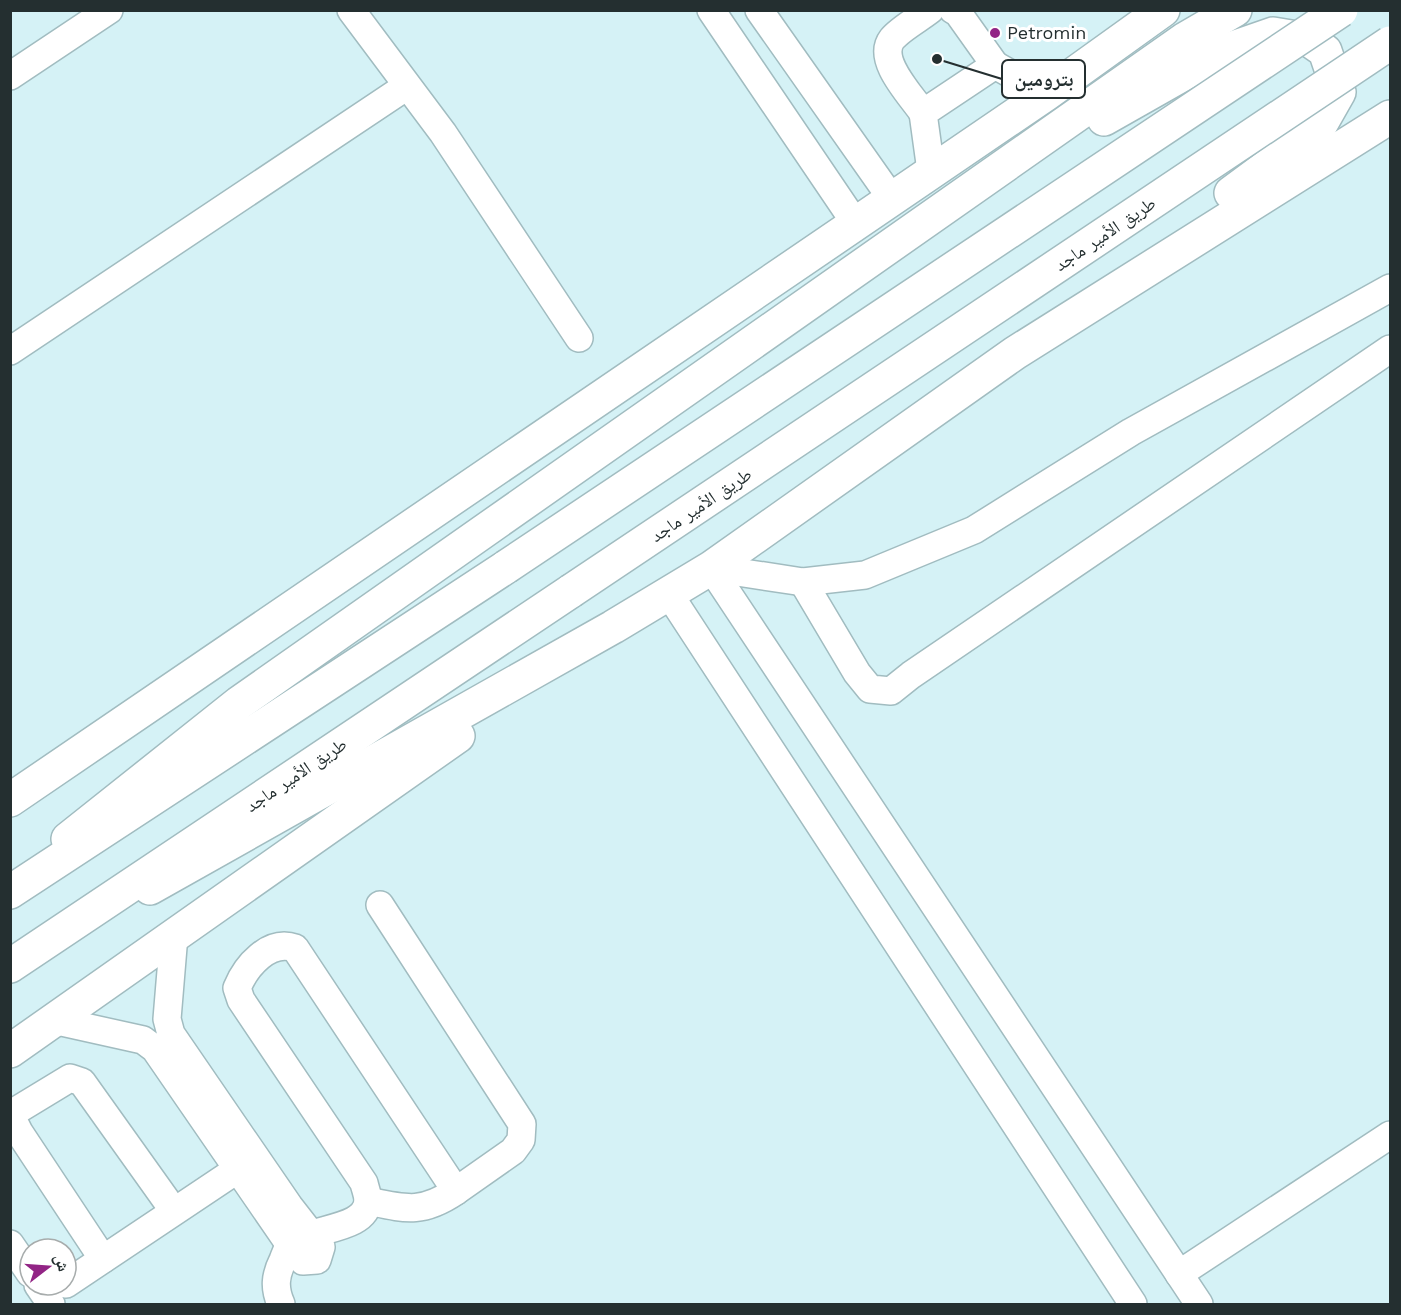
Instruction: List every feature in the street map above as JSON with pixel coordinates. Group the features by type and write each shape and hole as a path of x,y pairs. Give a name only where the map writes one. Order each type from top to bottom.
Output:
{"main road":[{"path":"10,800 1046,94 1162,10"},
{"path":"1046,94 1188,10"},
{"path":"10,885 240,703 1185,39 1235,10"},
{"path":"10,892 506,567 1341,10"},
{"path":"10,966 613,627 711,568 1015,352 1318,129 1339,92 1325,51 1309,40 1273,34 1224,51 941,211"},
{"name":"طريق الأمير ماجد","path":"10,966 1390,43"},
{"path":"1015,352 1390,117"},
{"path":"55,770 619,435"},
{"path":"10,1051 613,627"}],"street":[{"path":"10,76 109,10"},
{"path":"351,10 443,134 579,338"},
{"path":"711,10 856,224"},
{"path":"759,10 892,199"},
{"path":"930,10 893,38 887,50 890,66 924,112 931,171"},
{"path":"953,10 958,13 995,65 1046,94"},
{"path":"924,112 995,65"},
{"path":"10,351 407,86"},
{"path":"711,568 803,582 865,575 974,530 1131,432 1390,288"},
{"path":"803,582 857,673 870,689 891,692 911,675 1039,587 1390,349"},
{"path":"711,568 1199,1305"},
{"path":"669,594 1133,1305"},
{"path":"368,1201 402,1208 437,1204 513,1151 521,1140 522,1124 380,905"},
{"path":"174,935 167,1019 171,1034 299,1239"},
{"path":"280,1305 276,1293 276,1274 299,1239 356,1220 364,1213 368,1201 364,1183 241,1000 237,988 243,974 251,964 276,946 287,945 295,948 456,1191"},
{"path":"54,1020 143,1040 155,1049 238,1169 299,1239"},
{"path":"103,1259 19,1132 14,1122 15,1112 70,1078 82,1082 174,1211"},
{"path":"1179,1274 1390,1136"},
{"path":"78,1275 238,1169"}],"place":[{"name":"Petromin","path":"995,33"},
{"name":"بترومين","path":"937,59"}]}
